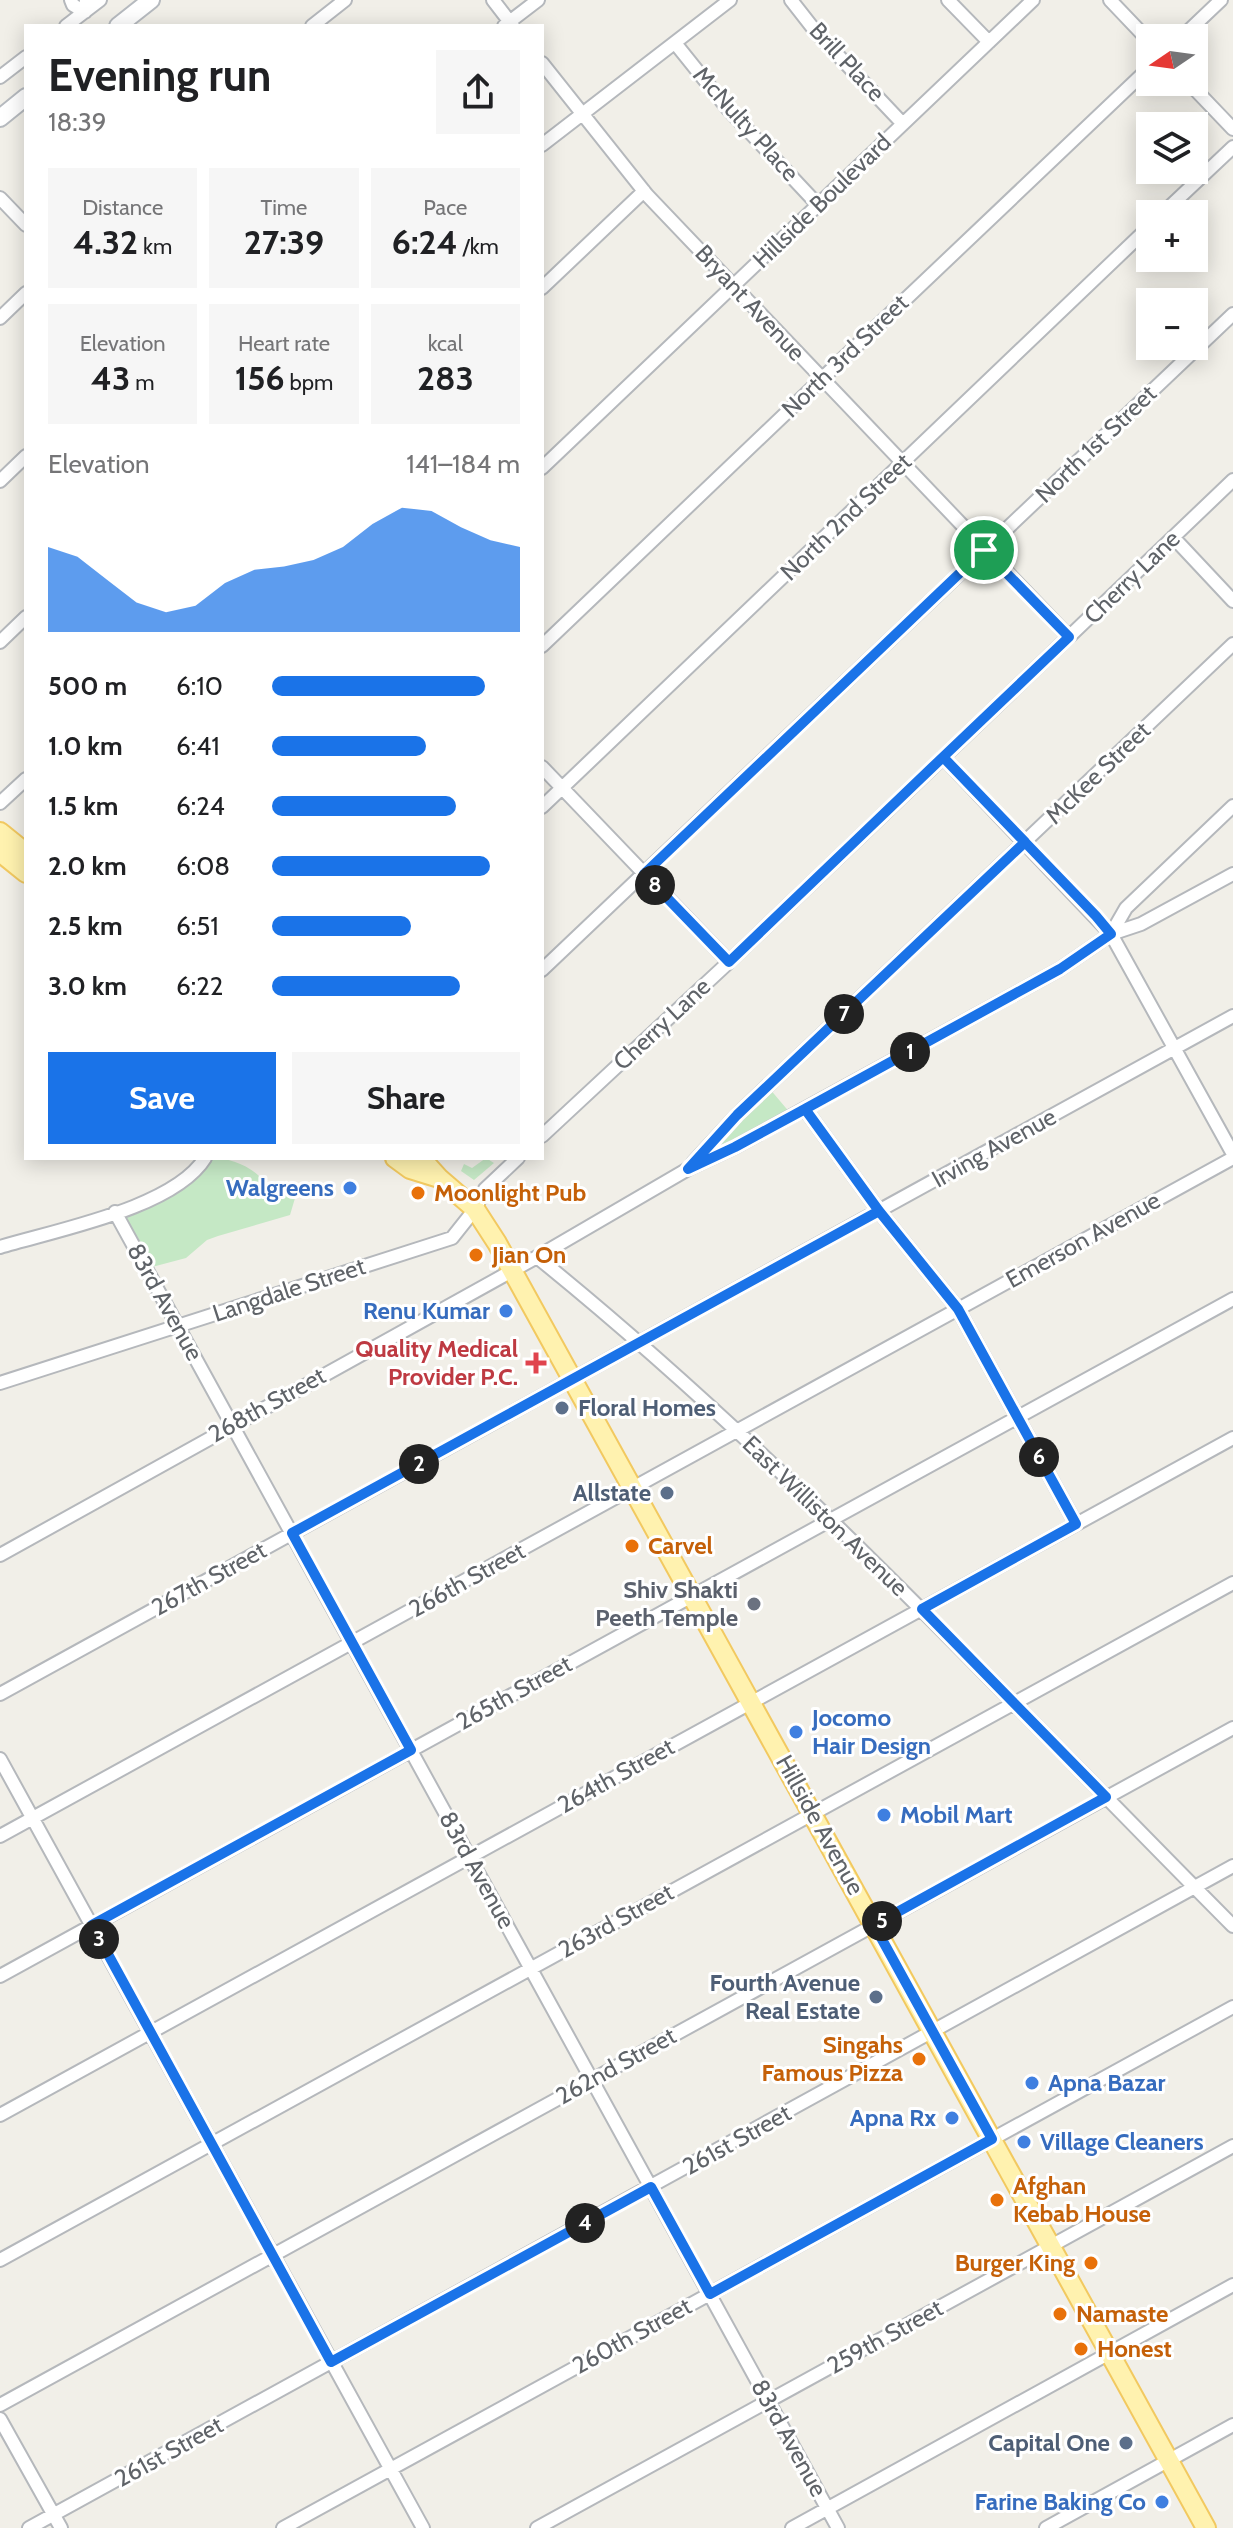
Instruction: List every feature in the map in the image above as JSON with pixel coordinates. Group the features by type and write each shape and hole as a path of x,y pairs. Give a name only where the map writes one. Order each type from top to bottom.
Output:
{"main road":[{"path":"121,24 151,0"},
{"path":"0,118 24,99"},
{"path":"0,832 24,851"},
{"path":"0,852 24,871"},
{"name":"Hillside Avenue","path":"398,1160 410,1169 439,1178"},
{"name":"Hillside Avenue","path":"423,1160 475,1209 512,1270 1206,2528"}],"street":[{"path":"71,0 73,5 86,6"},
{"path":"68,24 86,6 100,0"},
{"path":"315,24 345,0"},
{"path":"493,0 509,24 538,0"},
{"path":"544,143 730,0"},
{"name":"Brill Place","path":"791,0 816,32 903,124"},
{"path":"948,0 989,42"},
{"name":"Hillside Boulevard","path":"544,466 1033,0"},
{"path":"1110,0 1136,27"},
{"path":"1196,24 1221,0"},
{"name":"McNulty Place","path":"675,43 728,109 818,205"},
{"path":"0,77 24,59"},
{"name":"Bryant Avenue","path":"544,66 644,191 1069,637"},
{"name":"North 3rd Street","path":"544,644 1136,80"},
{"path":"1201,96 1233,129"},
{"path":"1177,200 1233,147"},
{"path":"544,286 644,191"},
{"path":"0,198 24,223"},
{"name":"North 2nd Street","path":"544,805 1136,239"},
{"path":"0,318 24,295"},
{"name":"North 1st Street","path":"544,968 1233,314"},
{"path":"0,481 24,458"},
{"name":"Cherry Lane","path":"544,1134 729,962 1233,480"},
{"path":"1173,537 1233,601"},
{"path":"0,642 24,619"},
{"name":"McKee Street","path":"688,1169 737,1115 1233,644"},
{"path":"943,757 1111,934 1233,1156"},
{"path":"544,769 729,962"},
{"path":"0,803 24,781"},
{"path":"1111,934 1126,908 1233,806"},
{"path":"688,1169 735,1147 1060,969 1111,934 1141,924 1233,874"},
{"name":"Irving Avenue","path":"755,1279 1233,1016"},
{"path":"805,1109 879,1211 958,1309 1076,1524"},
{"name":"Emerson Avenue","path":"934,1323 1233,1156"},
{"path":"0,1247 115,1212 170,1190 188,1179 203,1160"},
{"path":"475,1209 485,1189 516,1160"},
{"name":"268th Street","path":"0,1555 577,1235 688,1169"},
{"name":"Langdale Street","path":"0,1383 452,1238 475,1209"},
{"name":"83rd Avenue","path":"115,1212 838,2528"},
{"name":"East Williston Avenue","path":"537,1257 639,1343 832,1519 1233,1926"},
{"name":"267th Street","path":"0,1694 755,1279"},
{"name":"265th Street","path":"0,1976 1233,1299"},
{"name":"266th Street","path":"0,1836 934,1323"},
{"name":"264th Street","path":"0,2115 1233,1438"},
{"name":"263rd Street","path":"0,2260 1233,1583"},
{"name":"262nd Street","path":"0,2405 1233,1728"},
{"path":"0,1759 423,2528"},
{"name":"261st Street","path":"29,2528 1233,1866"},
{"name":"260th Street","path":"283,2528 1233,2007"},
{"name":"259th Street","path":"537,2528 1233,2146"},
{"path":"792,2528 1233,2285"},
{"path":"0,2419 61,2528"},
{"path":"1046,2528 1233,2425"}],"green space":[{"path":"769,1088 791,1114 710,1153"},
{"path":"209,1160 243,1165 275,1192 298,1188 290,1215 207,1240 186,1258 152,1267 124,1214 177,1192"},
{"path":"483,1160 494,1163 474,1180 461,1171 464,1164 472,1168"}],"place":[{"name":"Walgreens","path":"350,1188"},
{"name":"Moonlight Pub","path":"418,1193"},
{"name":"Jian On","path":"476,1255"},
{"name":"Renu Kumar","path":"506,1311"},
{"name":"Quality Medical Provider P.C.","path":"536,1363"},
{"name":"Floral Homes","path":"562,1408"},
{"name":"Allstate","path":"667,1493"},
{"name":"Carvel","path":"632,1546"},
{"name":"Shiv Shakti Peeth Temple","path":"754,1604"},
{"name":"Jocomo Hair Design","path":"796,1732"},
{"name":"Mobil Mart","path":"884,1815"},
{"name":"Fourth Avenue Real Estate","path":"876,1997"},
{"name":"Singahs Famous Pizza","path":"919,2059"},
{"name":"Apna Bazar","path":"1032,2083"},
{"name":"Apna Rx","path":"952,2118"},
{"name":"Village Cleaners","path":"1024,2142"},
{"name":"Afghan Kebab House","path":"997,2200"},
{"name":"Burger King","path":"1091,2263"},
{"name":"Namaste","path":"1060,2314"},
{"name":"Honest","path":"1081,2349"},
{"name":"Capital One","path":"1126,2443"},
{"name":"Farine Baking Co","path":"1162,2502"}],"route":[{"path":"984,550 644,874 729,962 943,757 1025,842 737,1115 688,1169 805,1109 842,1160 879,1211 958,1309 1076,1524 922,1609 1106,1797 874,1925 992,2139 710,2294 651,2187 331,2362 92,1925 411,1750 292,1533 879,1211 805,1109 1060,969 1111,934 1096,916 943,757 1069,637 984,550"}]}
